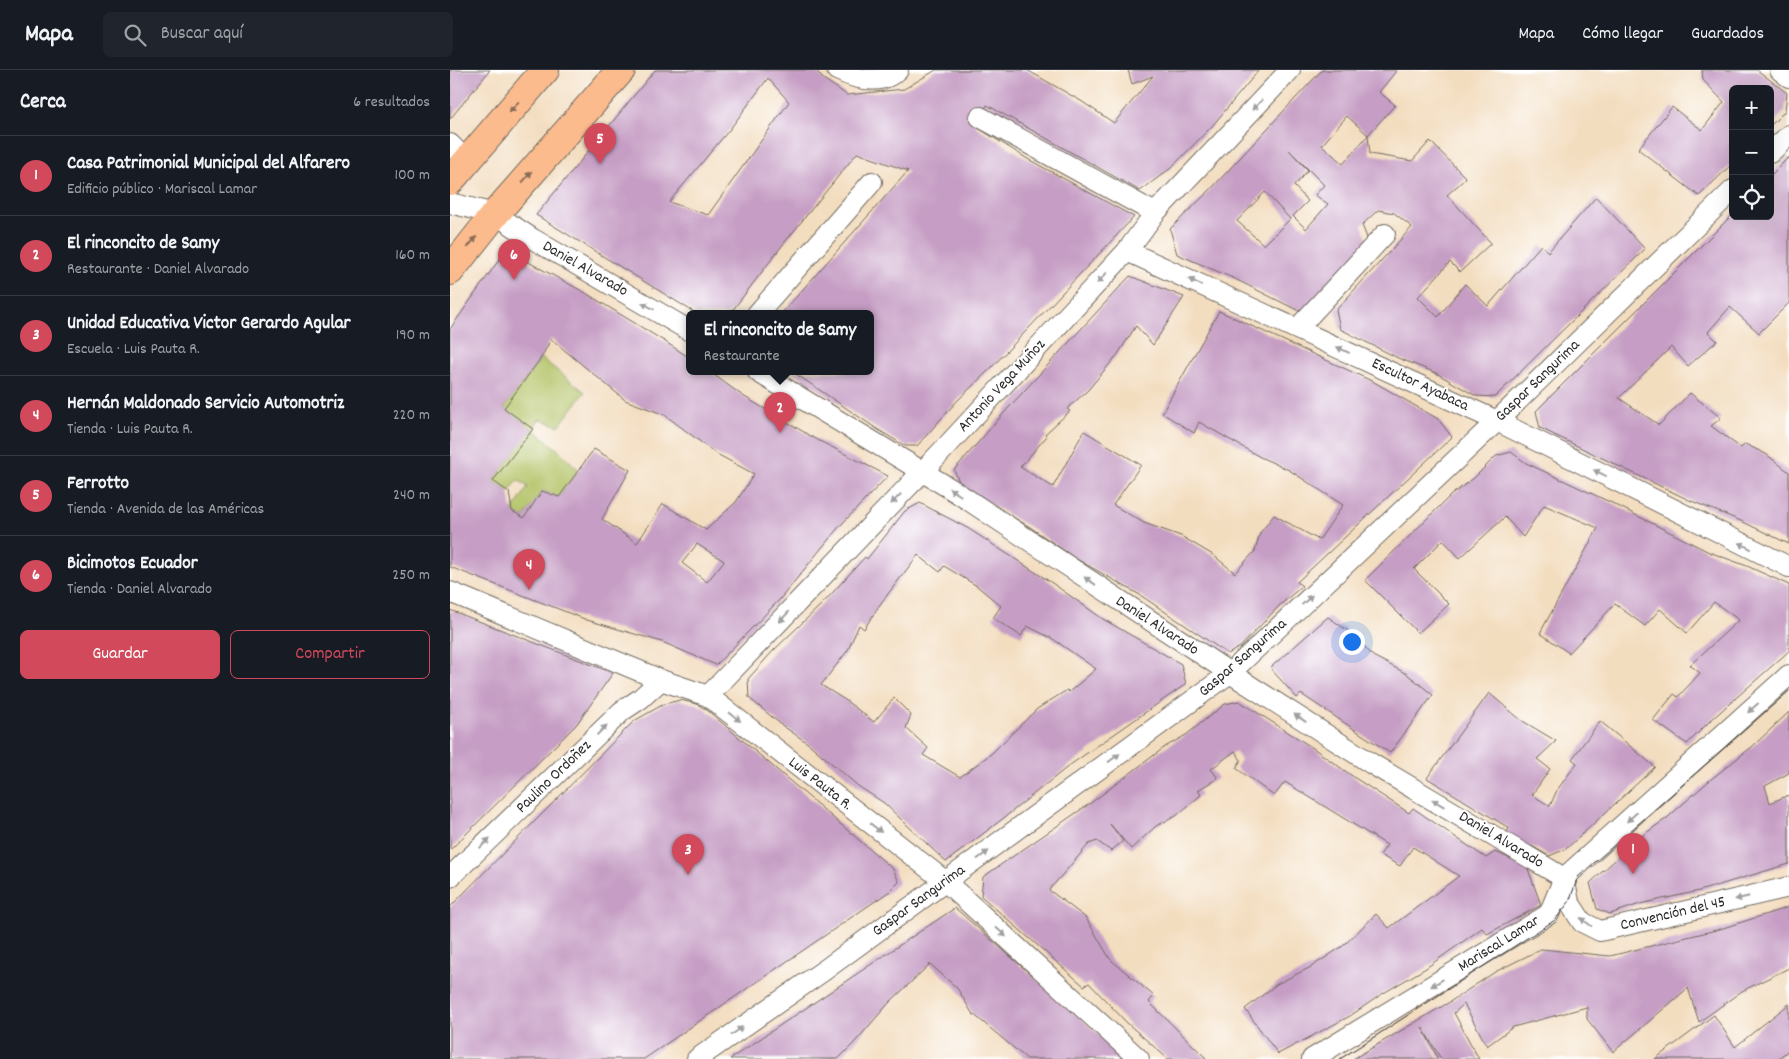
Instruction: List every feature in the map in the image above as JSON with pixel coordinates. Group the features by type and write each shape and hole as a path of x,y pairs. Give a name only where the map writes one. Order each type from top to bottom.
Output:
{"main road":[{"path":"450,181 459,152 545,70"},
{"path":"450,271 495,214 621,70"}],"street":[{"path":"837,70 847,75 866,79 885,78 898,70"},
{"name":"Antonio Vega Muñoz","path":"708,696 922,472 1127,251 1154,213 1290,70"},
{"path":"1780,70 1789,77"},
{"path":"980,118 1154,213"},
{"path":"1774,149 1789,134"},
{"path":"760,310 872,182"},
{"name":"Gaspar Sangurima","path":"698,1059 946,882 1230,673 1497,421 1729,194"},
{"name":"Daniel Alvarado","path":"450,203 495,214 533,239 686,329"},
{"path":"1297,329 1385,234"},
{"name":"Escultor Ayabaca","path":"1127,251 1497,421 1789,568"},
{"name":"Daniel Alvarado","path":"763,375 922,472 1372,764 1564,878"},
{"name":"Luis Pauta R.","path":"450,592 661,680 708,696 946,882 1139,1059"},
{"name":"Mariscal Lamar","path":"1312,1059 1549,914 1564,878 1789,675"},
{"name":"Paulino Ordoñez","path":"450,877 622,711 640,699 661,680"},
{"name":"Convención del 45","path":"1564,878 1568,902 1582,922 1600,931 1789,887"}],"green space":[{"path":"541,358 585,392 559,426 539,419 533,429 579,470 559,497 542,491 524,518 512,511 528,487 518,480 509,492 493,481 532,429 504,408"}],"building":[{"path":"450,70 490,70 450,119"},
{"path":"655,70 816,70 822,78 847,95 904,89 936,70 1027,70 1081,101 1114,123 1153,76 1132,84 1128,70 1259,70 1213,125 1171,168 1140,191 987,105 975,126 1026,158 1134,217 992,367 957,401 917,446 905,446 797,375 874,375 874,310 785,310 908,171 857,153 733,310 690,310 536,215","holes":["768,78 789,102 708,215 669,202 730,129"]},
{"path":"1322,70 1397,70 1379,92 1395,105 1368,135 1370,154 1412,161 1430,141 1466,178 1447,195 1491,243 1460,272 1450,262 1418,297 1438,317 1465,284 1488,306 1541,245 1548,252 1596,197 1645,249 1495,397 1476,396 1436,373 1398,358 1340,329 1336,310 1412,227 1394,213 1378,210 1362,225 1369,243 1309,307 1297,310 1235,279 1177,254 1170,229 1211,189","holes":["1347,116 1368,135 1343,164 1322,145","1289,150 1324,185 1315,195 1328,204 1306,229 1293,216 1308,201 1294,186 1308,170","1265,192 1290,219 1264,245 1237,221"]},
{"path":"1702,70 1757,70 1787,93 1785,111 1774,122 1774,85 1729,85 1729,167 1699,196 1638,149 1672,107 1702,130 1724,102 1703,80"},
{"path":"1789,157 1789,303 1759,333 1730,307 1708,332 1717,341 1688,366 1671,347 1619,398 1659,425 1690,393 1721,418 1711,426 1741,448 1745,444 1766,454 1789,472 1789,544 1741,521 1689,500 1540,428 1536,411 1729,218 1729,220 1774,220 1774,172"},
{"path":"506,250 584,292 686,355 686,375 714,375 743,396 814,438 888,476 838,528 781,598 716,665 662,642 587,620 450,567 450,329","holes":["551,339 625,400 665,415 715,453 754,474 736,502 706,530 663,504 637,543 602,519 630,470 594,449 559,497 542,491 524,518 512,511 509,492 493,481 533,429 504,408 541,358","697,544 724,561 707,582 682,563"]},
{"path":"1130,276 1184,297 1153,345 1136,326 1118,354 1088,390 1067,409 1070,411 1045,434 1047,436 1020,467 1053,487 1084,431 1141,465 1113,505 1144,523 1181,536 1213,555 1235,573 1255,551 1260,533 1274,515 1319,540 1343,505 1289,470 1260,457 1199,422 1194,433 1162,413 1219,311 1374,382 1438,419 1452,437 1297,582 1302,586 1280,605 1240,647 1228,654 1140,595 1075,558 1030,527 962,488 954,470"},
{"path":"1511,452 1526,463 1612,503 1709,552 1747,566 1789,585 1789,651 1711,720 1687,744 1653,720 1674,694 1678,697 1700,673 1690,665 1739,620 1714,602 1687,633 1660,609 1645,626 1615,604 1569,653 1540,633 1598,528 1544,505 1523,537 1505,517 1460,558 1443,540 1414,569 1449,604 1418,633 1365,580 1451,495 1474,478 1496,456"},
{"path":"920,503 969,529 1103,619 1181,664 1186,684 1070,765 946,862 884,803 858,786 809,744 783,726 749,698 748,679 773,651 824,602 865,557 867,559 905,511","holes":["918,555 940,572 944,566 977,586 1001,606 993,618 1021,636 1027,626 1053,639 1096,669 1069,692 1067,690 1037,709 992,753 960,777 923,755 928,748 906,728 911,715 894,698 874,722 821,685 848,650 859,625 864,629 881,603"]},
{"path":"450,610 613,673 576,725 450,850"},
{"path":"1328,617 1354,635 1373,656 1407,674 1433,695 1390,753 1301,694 1297,698 1270,668"},
{"path":"1489,693 1521,720 1556,741 1537,759 1550,769 1532,795 1550,806 1557,790 1577,763 1572,759 1600,721 1655,767 1566,849 1549,856 1532,846 1530,849 1506,834 1509,828 1427,778"},
{"path":"680,700 697,704 707,710 893,869 899,882 890,891 644,1059 450,1059 450,907 634,721 664,704"},
{"path":"1239,701 1409,813 1413,808 1486,858 1495,852 1527,866 1541,905 1487,934 1482,928 1426,968 1382,994 1350,1016 1278,1054 1245,1009 1277,984 1311,967 1343,946 1376,914 1389,928 1459,876 1413,847 1400,866 1380,855 1387,845 1285,782 1274,796 1236,768 1241,760 1235,751 1211,769 1218,778 1198,790 1201,795 1176,816 1156,826 1131,849 1110,824 1123,841 1111,851 1097,841 1089,844 1049,890 1086,918 1110,959 1154,996 1149,1002 1207,1059 1168,1059 1127,1023 1089,983 1084,986 981,896 983,877 1092,802 1165,747 1186,735 1225,704"},
{"path":"1789,712 1789,773 1765,786 1770,803 1789,795 1789,864 1699,891 1640,904 1610,914 1597,909 1590,883 1639,838 1667,818 1710,780 1753,746"},
{"path":"1789,907 1789,968 1742,991 1699,1022 1688,988 1613,1052 1587,1019 1587,1007 1513,1027 1487,1046 1464,1004 1454,1013 1479,1059 1441,1059 1422,1027 1438,1059 1353,1059 1448,1003 1495,972 1541,949 1610,956 1720,929"},
{"path":"955,908 1101,1036 1124,1059 1027,1059 972,1013 957,988 930,964 888,1004 838,1059 730,1059"},
{"path":"1789,1004 1789,1050 1777,1059 1655,1059 1714,1015 1735,1047"}],"tram line":[{"path":"1340,1059 1555,920 1569,902 1578,877 1789,691"}],"place":[{"name":"Ferrotto","path":"600,164"},
{"name":"Bicimotos Ecuador","path":"514,280"},
{"name":"El rinconcito de Samy","path":"780,433"},
{"name":"Hernán Maldonado Servicio Automotriz","path":"529,590"},
{"name":"Casa Patrimonial Municipal del Alfarero","path":"1633,874"},
{"name":"Unidad Educativa Victor Gerardo Agular","path":"688,875"}]}
